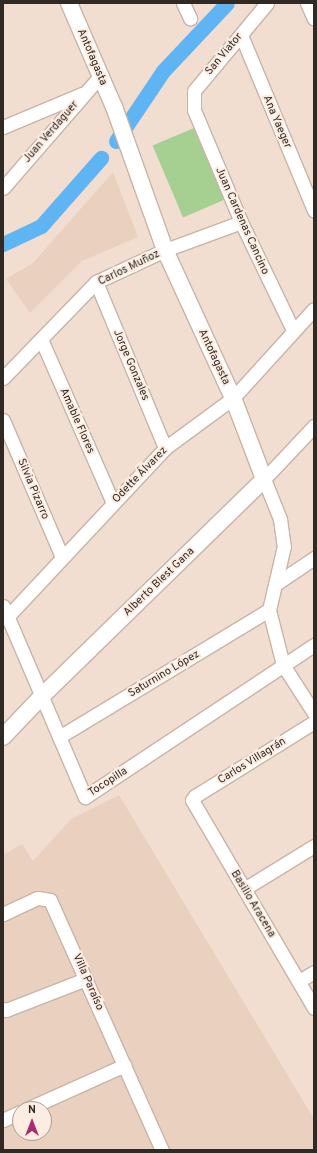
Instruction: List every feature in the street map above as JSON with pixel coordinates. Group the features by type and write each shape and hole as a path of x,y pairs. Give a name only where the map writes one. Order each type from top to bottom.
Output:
{"street":[{"name":"Antofagasta","path":"69,3 114,107 165,250 233,398 280,519 284,546 277,583 269,610"},
{"path":"183,3 190,18"},
{"name":"San Viator","path":"194,110 194,91 267,3"},
{"path":"307,3 314,19"},
{"name":"Ana Yaeger","path":"241,35 314,210"},
{"name":"Juan Verdaguer","path":"3,188 100,76"},
{"path":"3,127 86,92"},
{"name":"Juan Cardenas Cancino","path":"194,110 241,222 293,330"},
{"name":"Carlos Muñoz","path":"3,378 96,282 165,250 241,222"},
{"name":"Jorge Gonzales","path":"96,282 165,448"},
{"name":"Odette Álvarez","path":"5,611 62,557 165,448 233,398 293,330 314,309"},
{"name":"Amable Flores","path":"41,339 113,503"},
{"name":"Silvia Pizarro","path":"3,420 62,557"},
{"name":"Alberto Blest Gana","path":"3,737 42,696 264,479 314,426"},
{"path":"277,583 314,558"},
{"path":"269,610 283,665 314,713"},
{"name":"Saturnino López","path":"59,737 269,610"},
{"name":"Tocopilla","path":"5,611 85,797 283,665"},
{"path":"283,665 314,645"},
{"name":"Carlos Villagrán","path":"192,800 195,796 314,722"},
{"name":"Basilio Aracena","path":"192,800 314,1008"},
{"path":"244,889 314,846"},
{"name":"Villa Paraíso","path":"3,914 38,898 50,900 162,1150"},
{"path":"299,981 314,972"},
{"path":"3,1009 6,1010 86,979"},
{"path":"45,1101 125,1065"}],"shaded area":[{"path":"113,172 138,237 82,261 30,313 6,279 33,263"},
{"path":"119,795 314,1119 314,1150 3,1150 3,855 22,844 33,861 71,819"}],"green space":[{"path":"194,128 224,200 183,217 153,146"}],"waterway":[{"path":"116,141 163,71 227,3"},
{"path":"3,244 41,226 101,158"}]}
